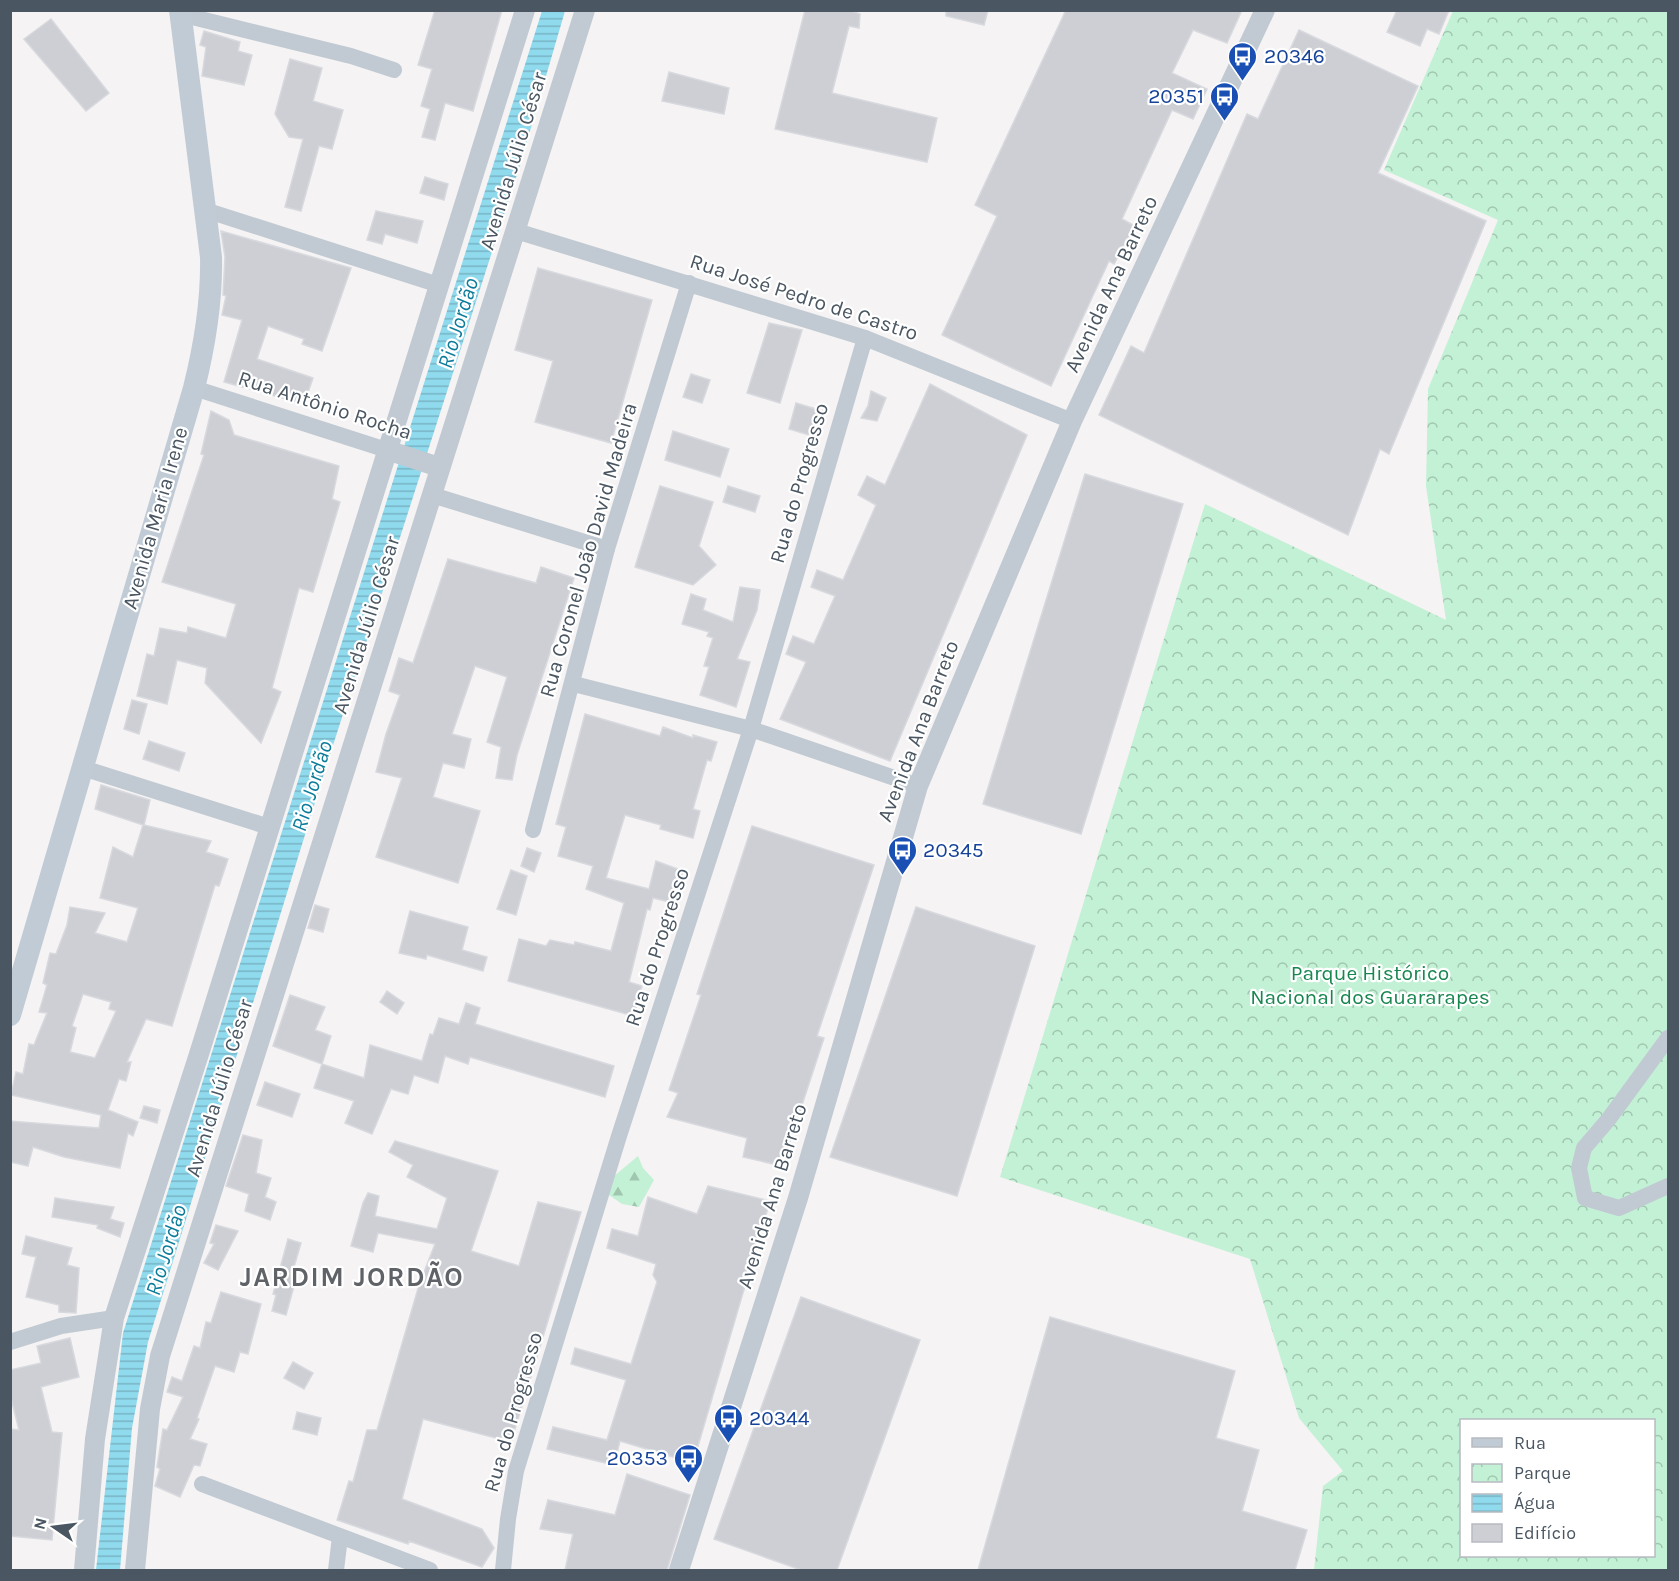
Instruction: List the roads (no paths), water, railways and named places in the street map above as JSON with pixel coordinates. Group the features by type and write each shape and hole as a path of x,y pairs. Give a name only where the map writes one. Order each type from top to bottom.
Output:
{"main road":[{"name":"Avenida Maria Irene","path":"10,1015 194,388 207,336 212,290 205,210 180,12"}],"street":[{"name":"Avenida Júlio César","path":"84,1570 95,1439 114,1318 390,452 438,285 525,10"},
{"name":"Avenida Júlio César","path":"135,1570 150,1409 160,1356 432,495 438,466 516,231 585,10"},
{"name":"Avenida Ana Barreto","path":"679,1570 798,1198 918,786 1072,421 1265,10"},
{"path":"180,12 351,56 394,70"},
{"path":"205,210 438,285"},
{"name":"Rua José Pedro de Castro","path":"516,231 865,338 1072,421"},
{"name":"Rua Coronel João David Madeira","path":"533,830 574,684 607,549 689,283"},
{"name":"Rua do Progresso","path":"503,1570 516,1471 619,1136 751,729 865,338"},
{"name":"Rua Antônio Rocha","path":"194,388 438,466"},
{"path":"432,495 607,549"},
{"path":"574,684 751,729 918,786"},
{"path":"82,768 269,827"},
{"path":"1668,1038 1608,1120 1584,1148 1579,1168 1585,1198 1602,1205 1619,1208 1668,1186"},
{"path":"10,1342 61,1326 114,1318"},
{"path":"202,1484 430,1570"},
{"path":"336,1570 340,1537"}],"water":[{"name":"Rio Jordão","path":"542,11 565,11 520,165 326,767 148,1342 132,1428 120,1570 96,1570 123,1333"}],"place":[{"name":"20346","path":"1243,82"},
{"name":"20351","path":"1225,122"},
{"name":"20345","path":"902,876"},
{"name":"20344","path":"728,1444"},
{"name":"20353","path":"689,1484"}],"district":[{"name":"JARDIM JORDÃO","path":"352,1277"}],"park label":[{"name":"Parque Histórico Nacional dos Guararapes","path":"1370,985"}]}
